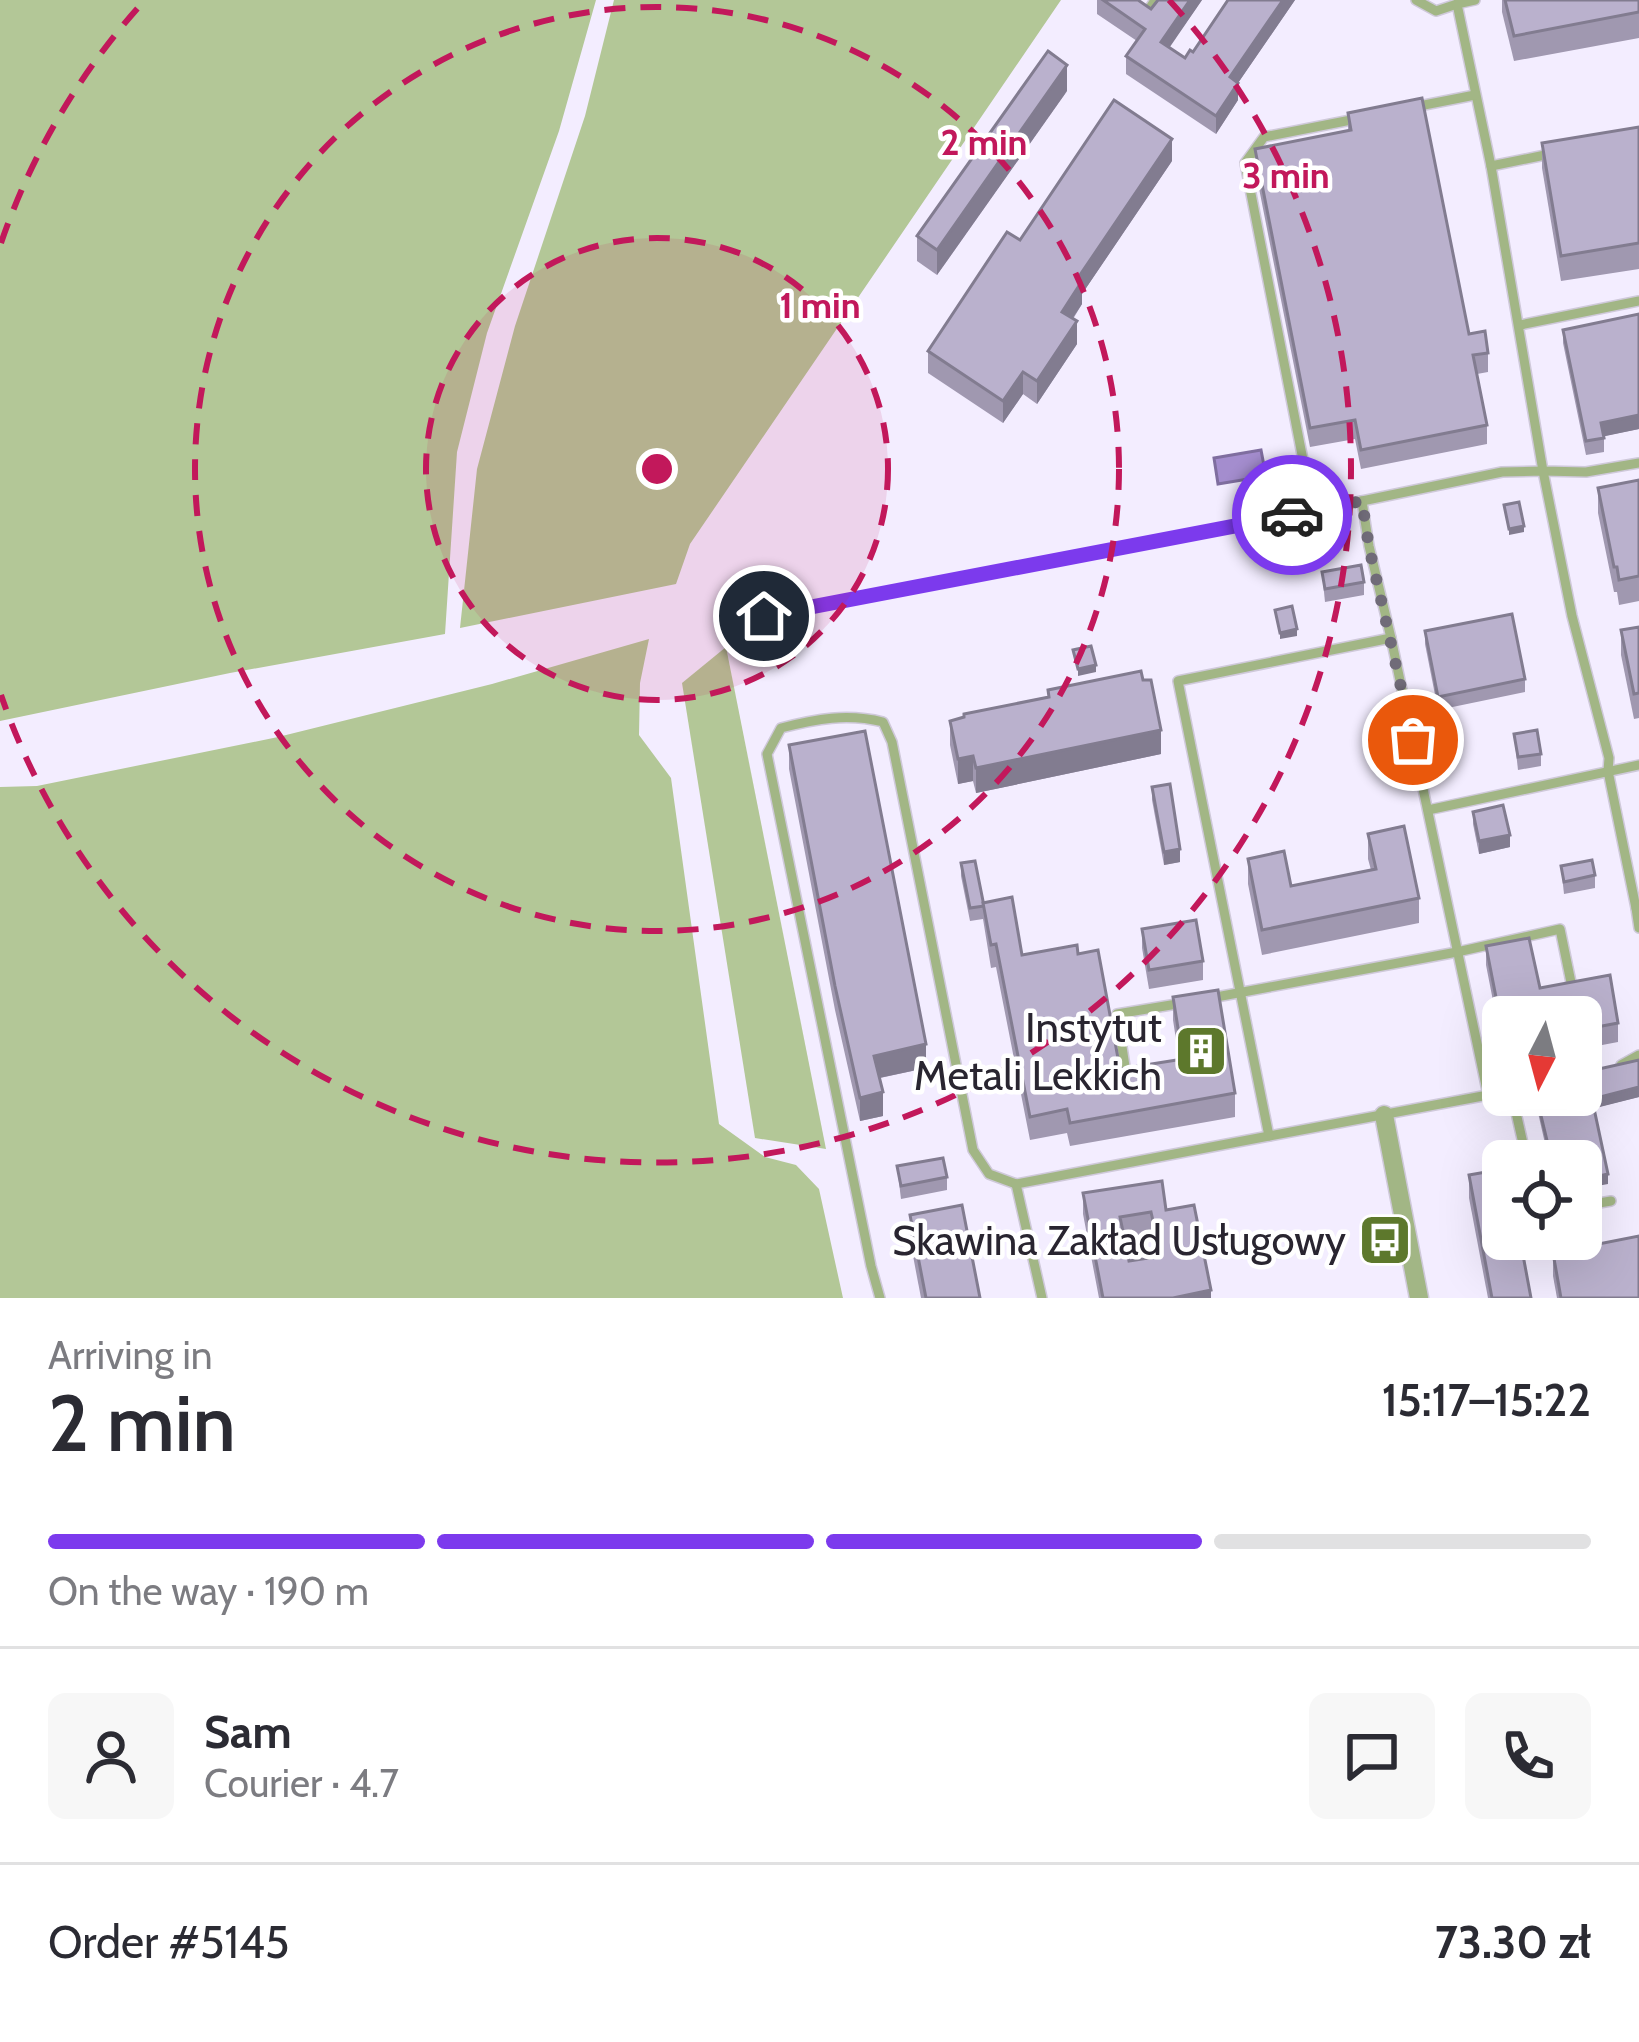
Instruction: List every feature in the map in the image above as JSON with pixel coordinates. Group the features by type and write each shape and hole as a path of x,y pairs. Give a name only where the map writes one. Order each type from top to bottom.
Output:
{"street":[{"path":"1384,1115 1419,1298"}],"lane":[{"path":"1148,10 1155,0"},
{"path":"1416,0 1436,11 1474,0"},
{"path":"1456,4 1491,166 1572,616 1609,758 1639,928"},
{"path":"1405,109 1475,95"},
{"path":"1313,511 1245,163 1264,136 1358,118"},
{"path":"1491,166 1554,153"},
{"path":"1520,325 1639,301"},
{"path":"764,616 1502,472 1586,472 1639,463"},
{"path":"1362,501 1482,1067"},
{"path":"1269,1136 1178,681 1391,638"},
{"path":"880,1298 767,754 781,728 824,717 883,722 892,742 973,1150 988,1174 1016,1184 1482,1096"},
{"path":"1372,748 1413,740"},
{"path":"1427,810 1639,765"},
{"path":"1126,1073 1117,1014 1242,994 1559,929 1573,992"},
{"path":"1603,1069 1639,1055"},
{"path":"1016,1184 1042,1298"},
{"path":"1602,1202 1611,1201"}],"green space":[{"path":"0,0 596,0 559,131 487,333 457,452 445,634 0,721"},
{"path":"614,0 1061,0 690,544 676,584 460,628 477,469 515,326 585,116"},
{"path":"649,639 640,683 639,735 671,778 719,1124 765,1157 796,1165 819,1189 843,1298 0,1298 0,787 37,786 278,737"},
{"path":"726,647 826,1149 755,1138 682,683"}],"shaded area":[{"path":"1261,450 1266,476 1218,484 1214,458"}],"building":[{"path":"1103,0 1138,0 1151,9 1158,0 1190,0 1161,42 1185,58 1228,0 1283,0 1230,77 1238,83 1216,116 1126,56 1145,29"},
{"path":"1505,0 1639,0 1639,12 1514,36"},
{"path":"1048,51 1067,65 937,250 917,236"},
{"path":"1422,98 1469,334 1485,331 1488,353 1473,355 1487,425 1361,450 1355,420 1310,428 1255,149 1351,130 1348,113"},
{"path":"1114,100 1172,139 1078,278 1082,281 1062,312 1077,321 1037,381 1023,372 1003,401 928,351 1007,232 1020,240"},
{"path":"1639,127 1639,243 1561,256 1542,143"},
{"path":"1639,314 1639,415 1601,423 1604,438 1586,441 1563,330"},
{"path":"1639,480 1639,576 1619,580 1598,488"},
{"path":"1519,502 1524,526 1509,529 1504,505"},
{"path":"1361,565 1364,582 1325,589 1322,572"},
{"path":"736,598 741,622 727,625 720,602"},
{"path":"1292,606 1297,629 1280,633 1275,610"},
{"path":"1512,614 1525,679 1438,697 1425,631"},
{"path":"1639,627 1639,693 1634,694 1621,630"},
{"path":"1091,646 1096,665 1078,669 1073,650"},
{"path":"1141,671 1143,680 1151,680 1161,730 976,768 973,756 958,759 950,721 964,714"},
{"path":"1537,730 1541,754 1518,757 1514,734"},
{"path":"865,731 926,1044 874,1056 883,1092 860,1098 789,745"},
{"path":"1170,784 1180,849 1164,852 1152,787"},
{"path":"1503,805 1510,835 1479,841 1473,812"},
{"path":"1404,826 1419,898 1262,930 1248,859 1284,851 1291,886 1376,869 1368,834"},
{"path":"1592,860 1595,875 1564,882 1561,866"},
{"path":"975,861 984,906 970,908 961,863"},
{"path":"1012,897 1022,955 1077,945 1078,954 1098,950 1120,1069 1183,1059 1173,997 1218,990 1235,1093 1070,1123 1067,1109 1030,1117 996,944 991,945 983,903"},
{"path":"1196,920 1203,961 1149,970 1142,929"},
{"path":"1529,938 1540,988 1610,975 1618,1023 1602,1026 1602,996 1496,996 1486,946"},
{"path":"1639,1060 1639,1087 1602,1096 1602,1068"},
{"path":"1541,1116 1596,1116 1601,1140 1547,1140"},
{"path":"943,1158 947,1177 901,1186 897,1166"},
{"path":"1482,1173 1482,1245 1469,1175"},
{"path":"1162,1181 1166,1210 1194,1205 1211,1290 1173,1298 1103,1298 1083,1193","holes":["1151,1212 1161,1256 1129,1261 1120,1217"]},
{"path":"962,1205 980,1298 926,1298 910,1215"},
{"path":"1639,1236 1639,1298 1561,1298 1554,1260 1602,1260 1602,1243"},
{"path":"1485,1260 1524,1260 1531,1298 1492,1298"}],"way so far":[{"path":"1292,515 1362,501 1413,740"}],"place":[{"name":"Instytut Metali Lekkich","path":"1201,1051"},
{"name":"Skawina Zakład Usługowy","path":"1385,1240"}],"route":[{"path":"764,616 1292,515"}]}
